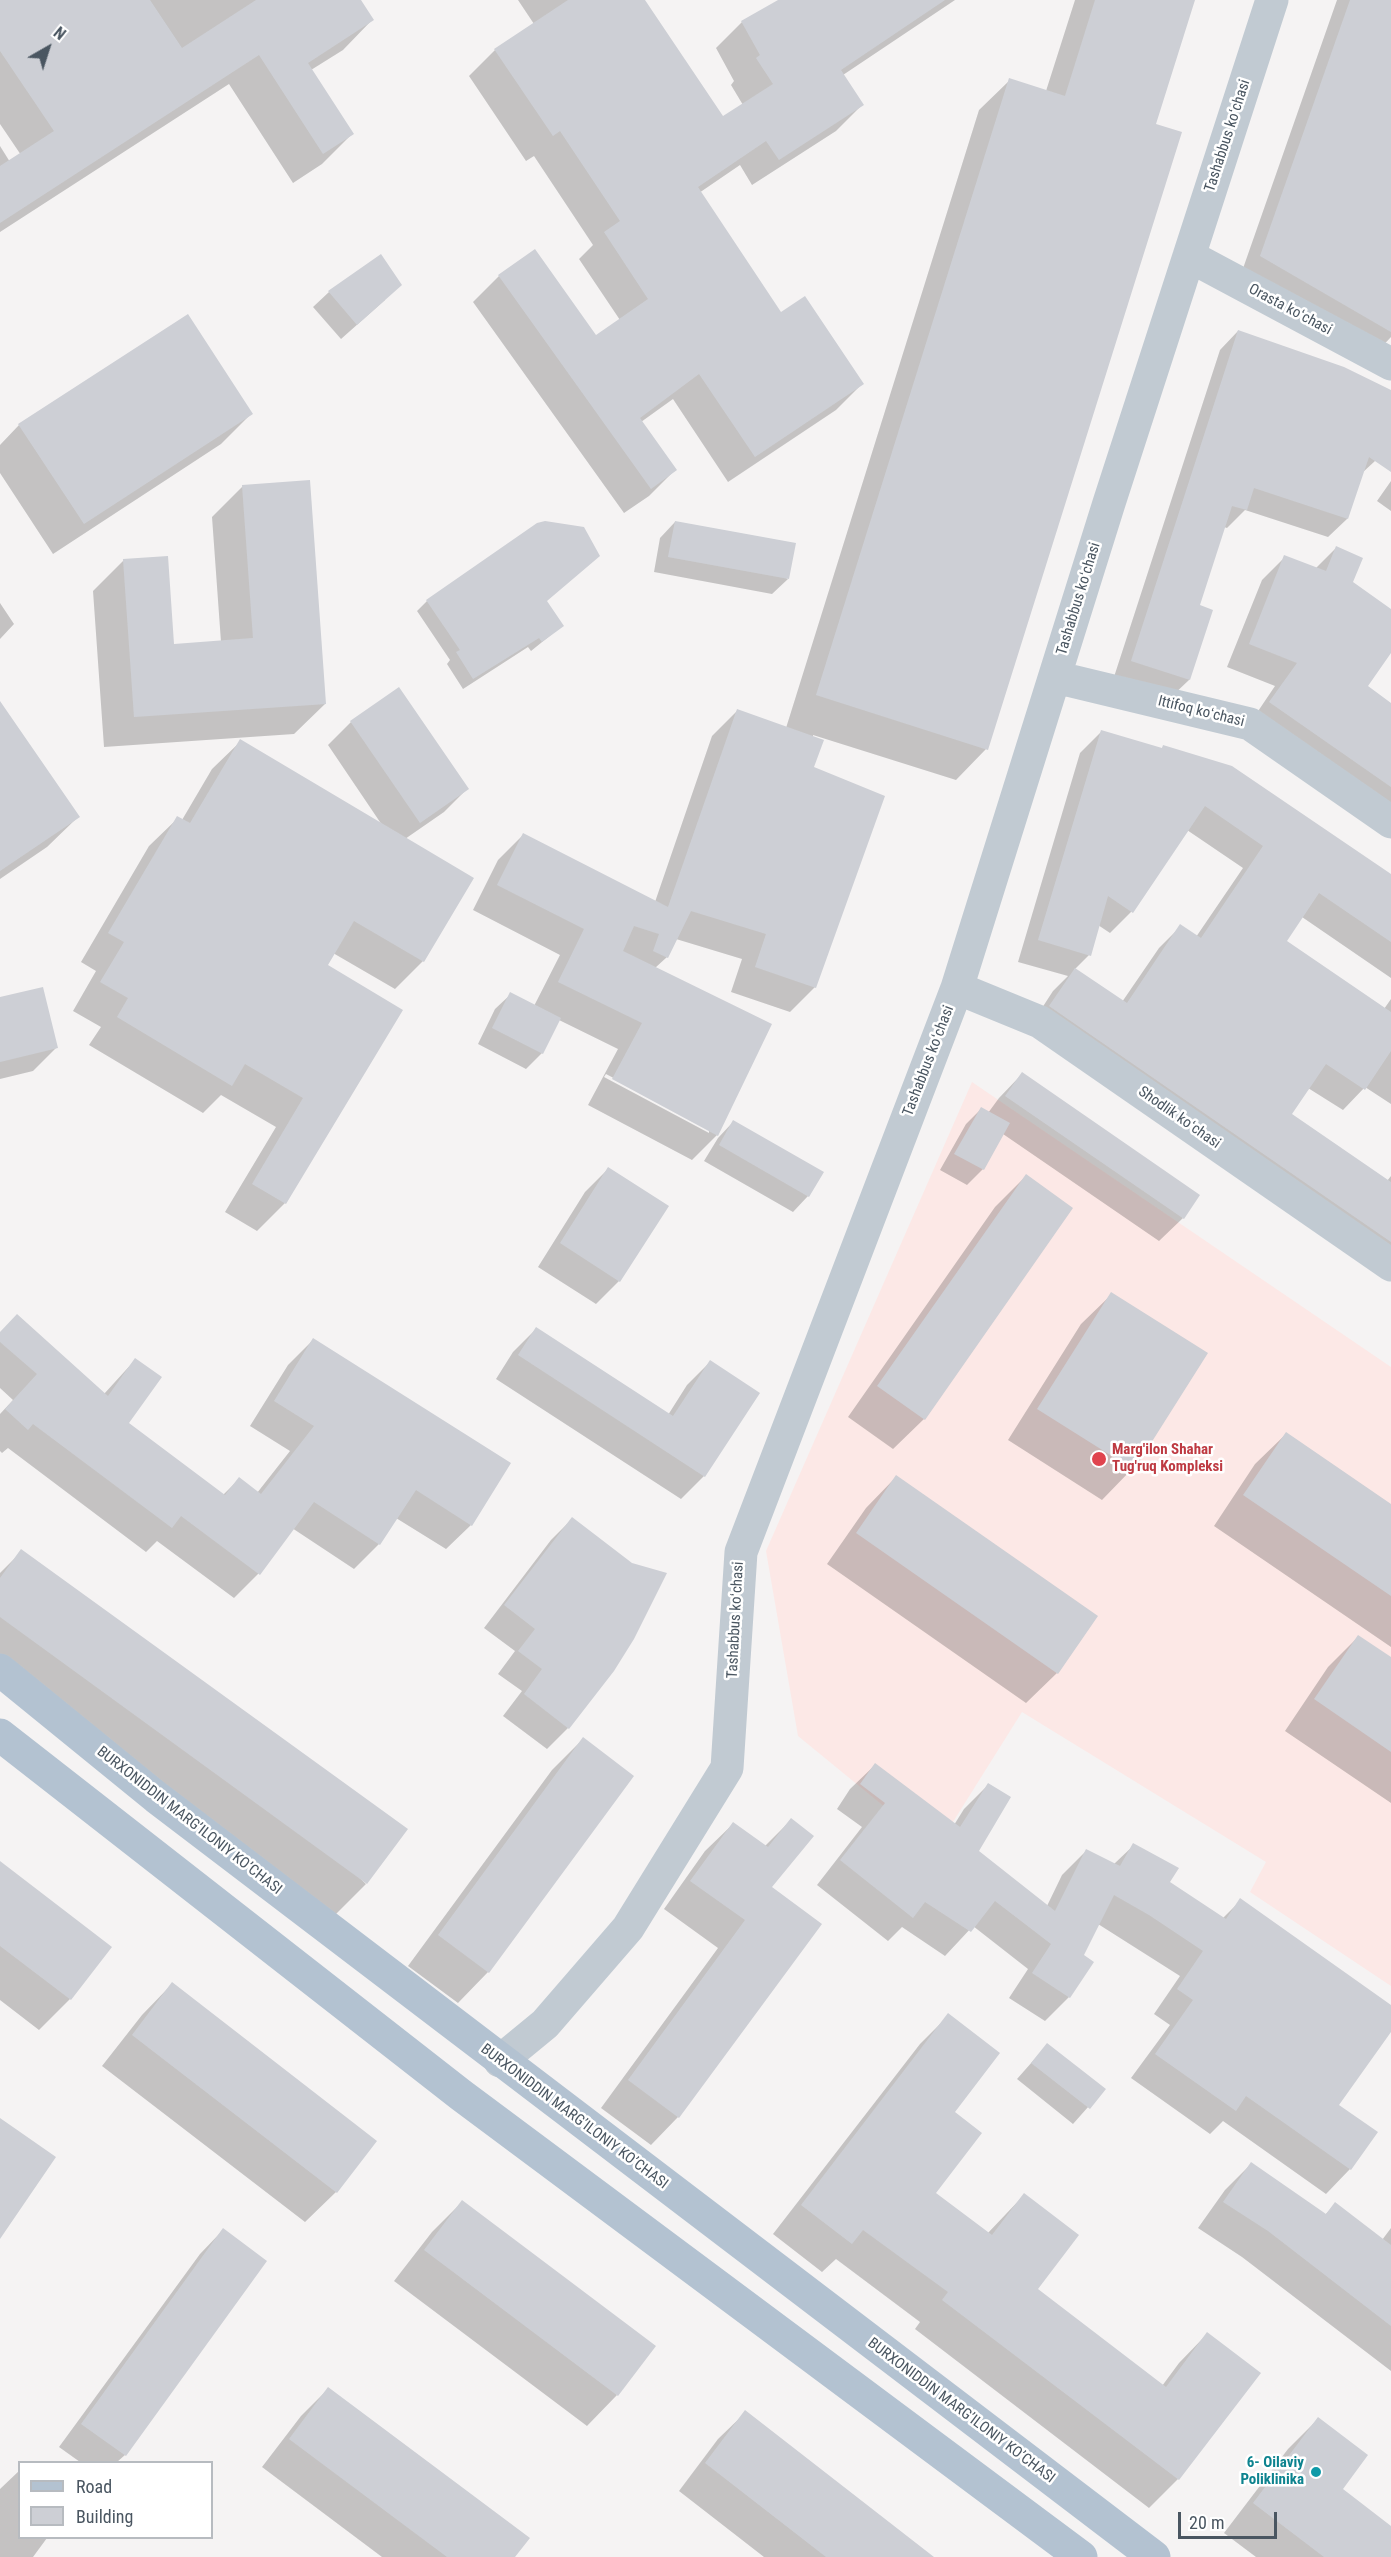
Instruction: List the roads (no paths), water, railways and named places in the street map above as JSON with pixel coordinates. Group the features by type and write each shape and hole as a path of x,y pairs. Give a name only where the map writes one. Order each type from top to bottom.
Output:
{"main road":[{"name":"BURXONIDDIN MARG’ILONIY KO’CHASI","path":"0,1670 156,1797 1154,2557"},
{"path":"0,1735 461,2095 1082,2557"},
{"path":"461,2095 500,2061"}],"street":[{"name":"Tashabbus koʻchasi","path":"500,2061 546,2024 628,1928 728,1768 741,1552 957,988 1272,0"},
{"name":"Orasta koʻchasi","path":"1189,256 1391,364"},
{"name":"Ittifoq koʻchasi","path":"1055,676 1250,724 1391,822"},
{"name":"Shodlik koʻchasi","path":"957,988 1040,1022 1391,1265"}],"place":[{"name":"Marg'ilon Shahar Tug'ruq Kompleksi","path":"1099,1459"},
{"name":"6- Oilaviy Poliklinika","path":"1316,2472"}]}
